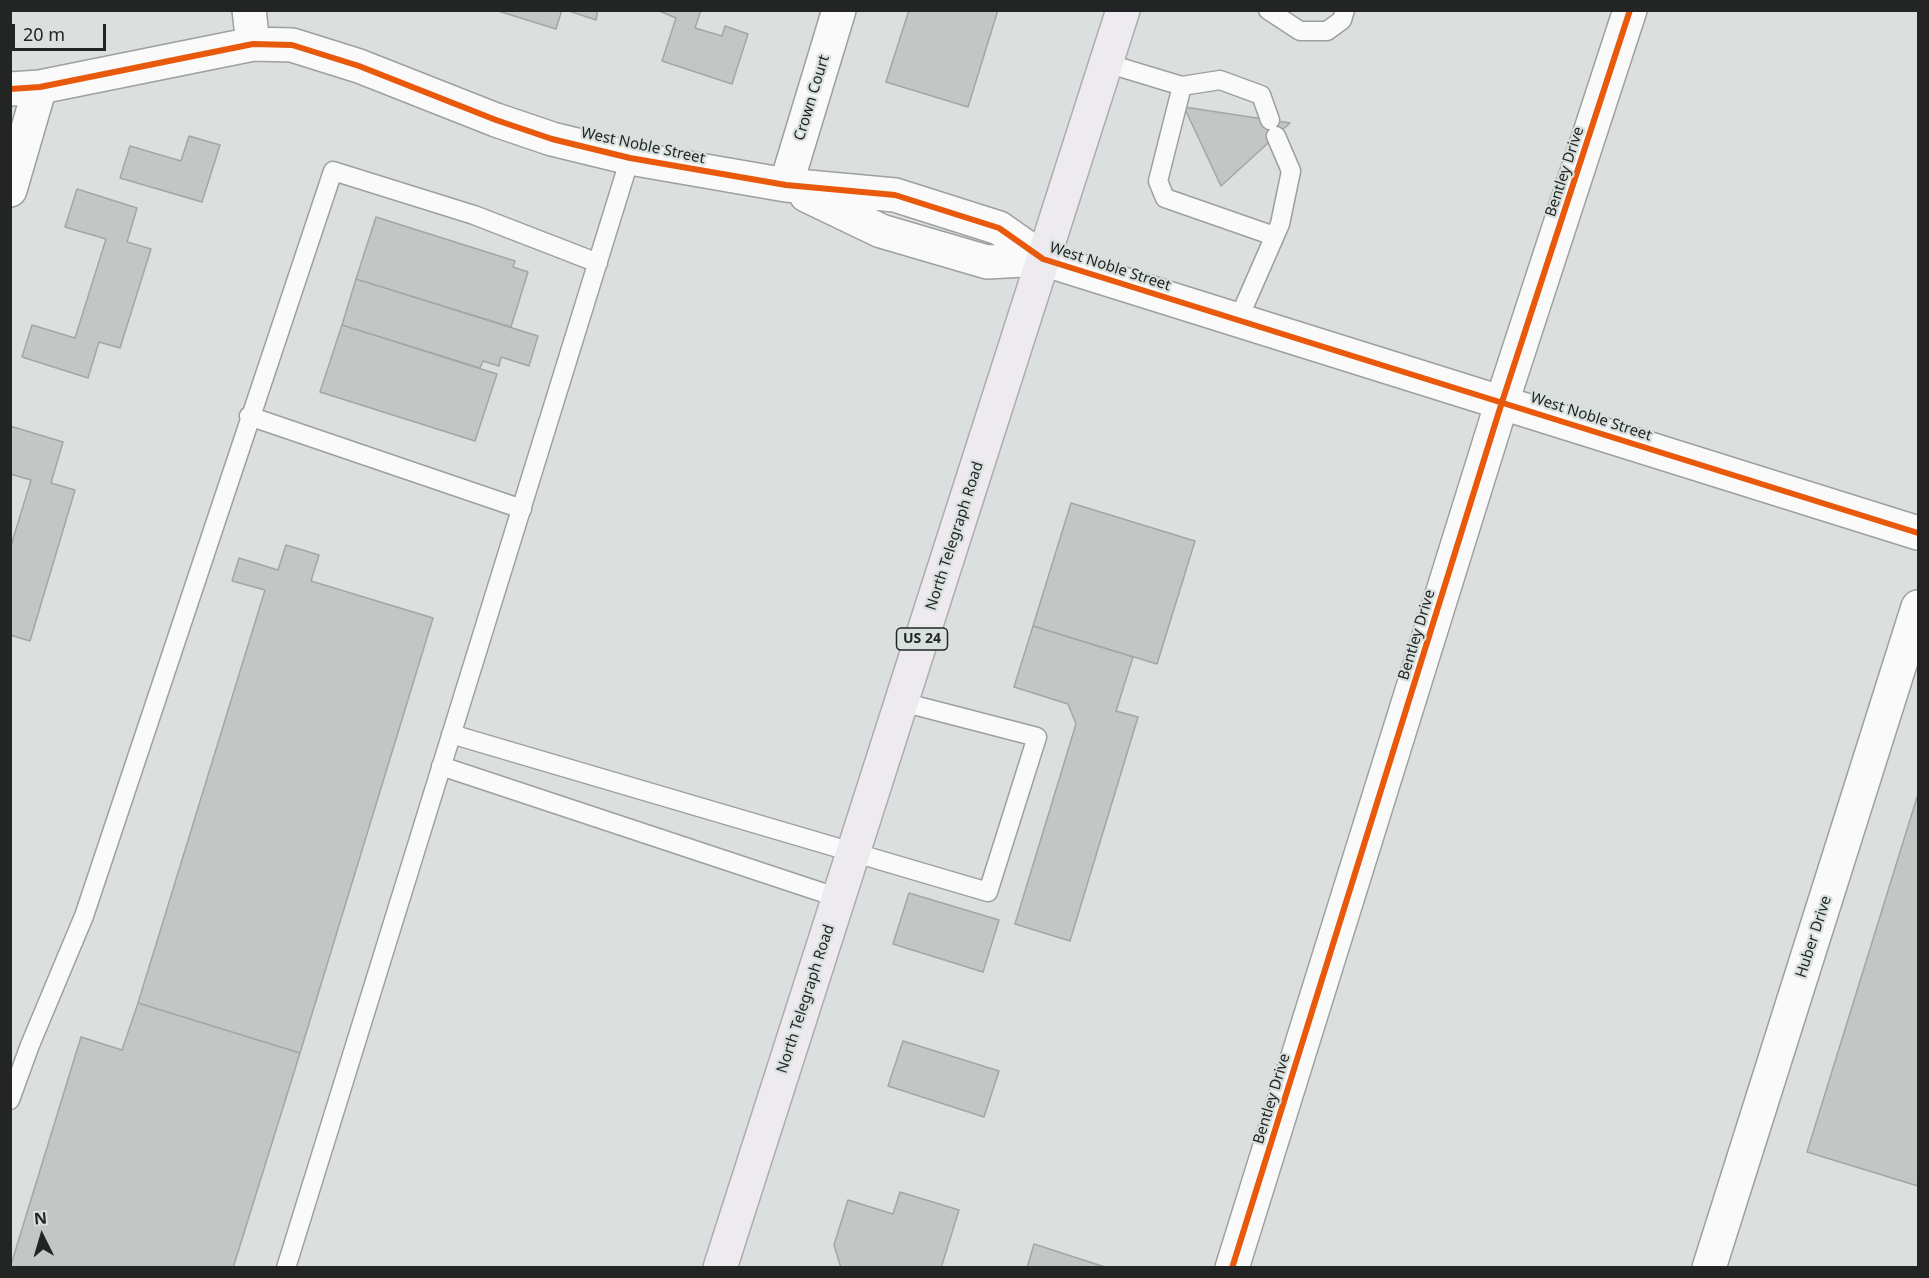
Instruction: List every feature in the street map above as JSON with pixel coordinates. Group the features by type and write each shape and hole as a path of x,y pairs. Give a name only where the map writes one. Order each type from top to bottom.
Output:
{"main road":[{"name":"North Telegraph Road","path":"720,1268 1123,10"}],"street":[{"path":"249,10 253,44"},
{"name":"Crown Court","path":"786,185 839,10"},
{"name":"Bentley Drive","path":"1232,1268 1502,402 1630,10"},
{"name":"West Noble Street","path":"26,88 253,44 292,45 320,52 496,120 552,139 630,158 786,185 895,195 999,228 1043,260 1918,533"},
{"path":"10,190 26,88"},
{"name":"Huber Drive","path":"1709,1268 1918,607"}],"lane":[{"path":"1268,10 1300,31 1327,32 1342,20 1345,10"},
{"path":"1106,63 1182,86 1220,80 1260,95 1291,171 1280,224 1238,320"},
{"path":"1182,86 1158,181 1165,198 1274,236"},
{"path":"286,1268 630,158"},
{"path":"10,1100 30,1045 84,916 165,679 249,416 333,171 474,215 598,263"},
{"path":"249,416 522,509"},
{"path":"451,734 988,892 1037,737 902,702"},
{"path":"441,766 839,898"}],"building":[{"path":"495,10 562,10 556,29"},
{"path":"566,10 598,10 596,20"},
{"path":"657,10 701,10 695,28 722,36 725,26 748,34 732,84 662,61 676,18"},
{"path":"909,10 998,10 968,107 886,82"},
{"path":"1184,107 1270,120 1290,123 1221,186"},
{"path":"189,136 220,145 202,202 120,178 130,146 181,161"},
{"path":"77,189 137,208 127,242 151,249 120,348 99,342 88,378 22,357 32,325 75,338 106,239 65,227"},
{"path":"376,217 515,261 513,267 528,272 511,327 356,279"},
{"path":"356,279 538,336 529,366 501,357 499,366 483,361 480,368 342,325"},
{"path":"342,325 497,374 475,441 320,392"},
{"path":"10,426 63,442 51,483 75,490 30,641 10,635 10,549 31,480 10,474"},
{"path":"1071,503 1195,541 1157,664 1033,626"},
{"path":"286,545 319,555 311,581 433,618 300,1053 138,1003 265,590 232,581 239,558 278,570"},
{"path":"1033,626 1133,657 1116,711 1138,717 1070,941 1015,924 1076,724 1068,704 1014,687"},
{"path":"1918,794 1918,1186 1807,1152"},
{"path":"909,893 999,920 983,972 893,944"},
{"path":"138,1003 300,1053 233,1268 10,1268 81,1037 122,1050"},
{"path":"903,1041 999,1071 984,1117 888,1086"},
{"path":"900,1192 959,1210 941,1268 841,1268 834,1245 848,1200 893,1214"},
{"path":"1034,1244 1108,1268 1027,1268"}],"cycle path":[{"path":"1232,1268 1502,402 1630,10"},
{"path":"10,89 40,87 253,44 292,45 359,66 496,120 552,139 630,158 786,185 895,195 999,228 1043,259 1918,533"}]}
